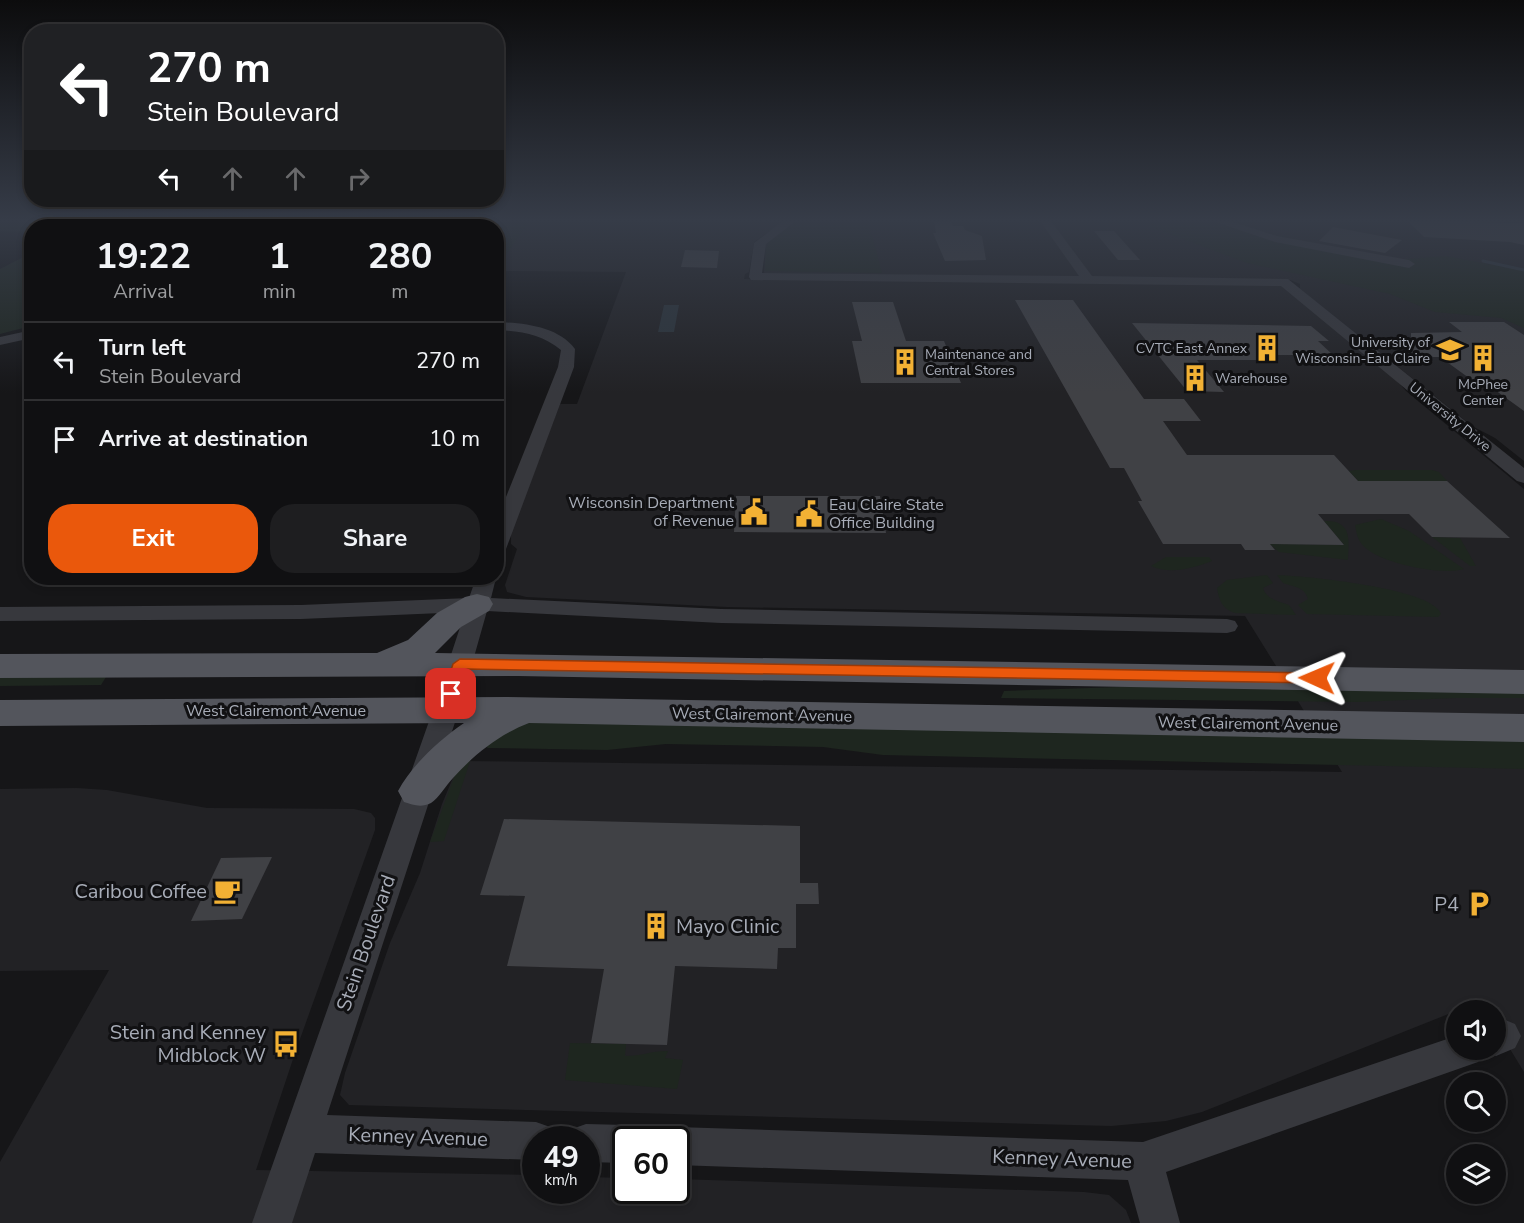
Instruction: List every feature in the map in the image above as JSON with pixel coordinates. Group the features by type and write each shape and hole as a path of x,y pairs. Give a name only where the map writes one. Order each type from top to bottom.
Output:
{"main road":[{"path":"378,664 416,650 482,591"},
{"path":"0,692 115,690 207,685 413,684 438,680 460,664"},
{"path":"0,666 460,664 1524,682"},
{"path":"1364,727 1447,709 1524,706"},
{"name":"West Clairemont Avenue","path":"0,713 446,710 1524,728"},
{"path":"418,791 453,754 481,729 502,718 526,711"}],"street":[{"name":"University Drive","path":"874,278 1284,282 1524,477"},
{"path":"504,326 513,326 557,338 568,349 566,367 504,528"},
{"path":"0,341 24,336"},
{"path":"0,614 301,612 482,591 524,605 721,616 1227,626"},
{"name":"Stein Boulevard","path":"272,1223 446,710 482,591"},
{"name":"Kenney Avenue","path":"690,1146 1143,1161 1446,1057"},
{"name":"Kenney Avenue","path":"301,1133 522,1141"},
{"path":"1143,1161 1160,1223"}],"shaded area":[{"path":"0,278 24,278 24,328 0,334"},
{"path":"624,278 1209,282 1282,286 1390,373 1406,391 1524,489 1524,1072 1506,1042 1506,1000 1446,1000 1446,1015 1202,1112 1166,1121 1111,1126 349,1105 340,1095 345,1073 390,943 420,873 442,804 460,761 1342,772 1245,616 727,607 526,597 507,592 505,585 517,549 511,544 511,533 560,404 577,404"},
{"path":"1145,278 1524,278 1524,461 1495,438 1472,426 1300,289 1300,284 1290,280"},
{"path":"1317,278 1524,278 1524,328 1501,318 1435,312 1390,294"},
{"path":"664,305 679,305 674,332 658,332"},
{"path":"1432,470 1439,472 1447,481 1358,481 1349,471"},
{"path":"1381,519 1409,531 1464,569 1440,571 1409,566 1368,550 1360,541 1355,525"},
{"path":"1324,521 1344,527 1349,545 1348,560 1279,552 1270,544 1344,545"},
{"path":"1432,537 1460,538 1476,566 1470,566"},
{"path":"1166,557 1209,557 1212,561 1174,570 1151,566"},
{"path":"1267,575 1273,583 1263,588 1267,595 1273,600 1289,605 1296,615 1235,613 1222,604 1217,588 1227,580"},
{"path":"1277,575 1339,581 1393,590 1433,605 1441,614 1438,617 1307,614 1298,605 1308,599 1307,595 1298,588 1283,583"},
{"path":"0,677 106,677 101,685 0,686"},
{"path":"1208,684 1524,689 1524,698 1357,702 1001,698 1004,691"},
{"path":"514,722 1524,739 1524,769 883,755 823,747 666,744 607,750 488,748 485,746"},
{"path":"473,752 444,841 430,842 460,761"},
{"path":"0,789 107,790 207,808 354,809 371,813 375,818 375,830 295,1053 256,1170 522,1175 522,1204 600,1204 600,1177 612,1178 612,1204 690,1204 690,1179 1084,1192 1109,1195 1126,1210 1131,1223 0,1223 0,1162 109,970 0,971"},
{"path":"570,1043 626,1044 625,1056 668,1051 665,1058 683,1060 677,1089 565,1080"}],"building":[{"path":"1015,300 1073,300 1144,399 1184,399 1201,421 1163,421 1187,455 1334,455 1358,481 1447,481 1510,538 1432,537 1409,514 1318,514 1344,545 1270,544 1275,550 1245,550 1241,544 1163,544 1138,501 1142,501 1124,468 1110,468"},
{"name":"Maintenance and Central Stores","path":"852,302 893,302 906,341 944,341 961,383 861,383 852,341 862,341"},
{"name":"McPhee Center","path":"1449,322 1504,322 1524,335 1524,411 1495,390 1487,391 1440,357 1411,354 1411,333 1462,332"},
{"path":"1132,323 1311,326 1329,341 1318,341 1333,355 1264,355 1269,360 1197,360 1224,392 1187,391"},
{"name":"Eau Claire State Office Building","path":"736,496 880,496 886,533 734,532"},
{"name":"Mayo Clinic","path":"504,819 800,826 800,883 818,883 819,904 796,904 796,948 778,948 777,969 675,966 667,1045 591,1043 604,969 507,966 525,896 480,895"},
{"name":"Caribou Coffee","path":"272,857 242,919 191,921 221,858"}],"place":[{"name":"CVTC East Annex","path":"1267,348"},
{"name":"University of Wisconsin-Eau Claire","path":"1450,350"},
{"name":"McPhee Center","path":"1483,358"},
{"name":"Maintenance and Central Stores","path":"905,362"},
{"name":"Warehouse","path":"1195,378"},
{"name":"Wisconsin Department of Revenue","path":"754,512"},
{"name":"Eau Claire State Office Building","path":"809,514"},
{"name":"Caribou Coffee","path":"227,891"},
{"name":"P4","path":"1479,904"},
{"name":"Mayo Clinic","path":"656,926"},
{"name":"Stein and Kenney Midblock W","path":"286,1044"}],"route":[{"path":"451,694 460,664 1317,678"}]}
